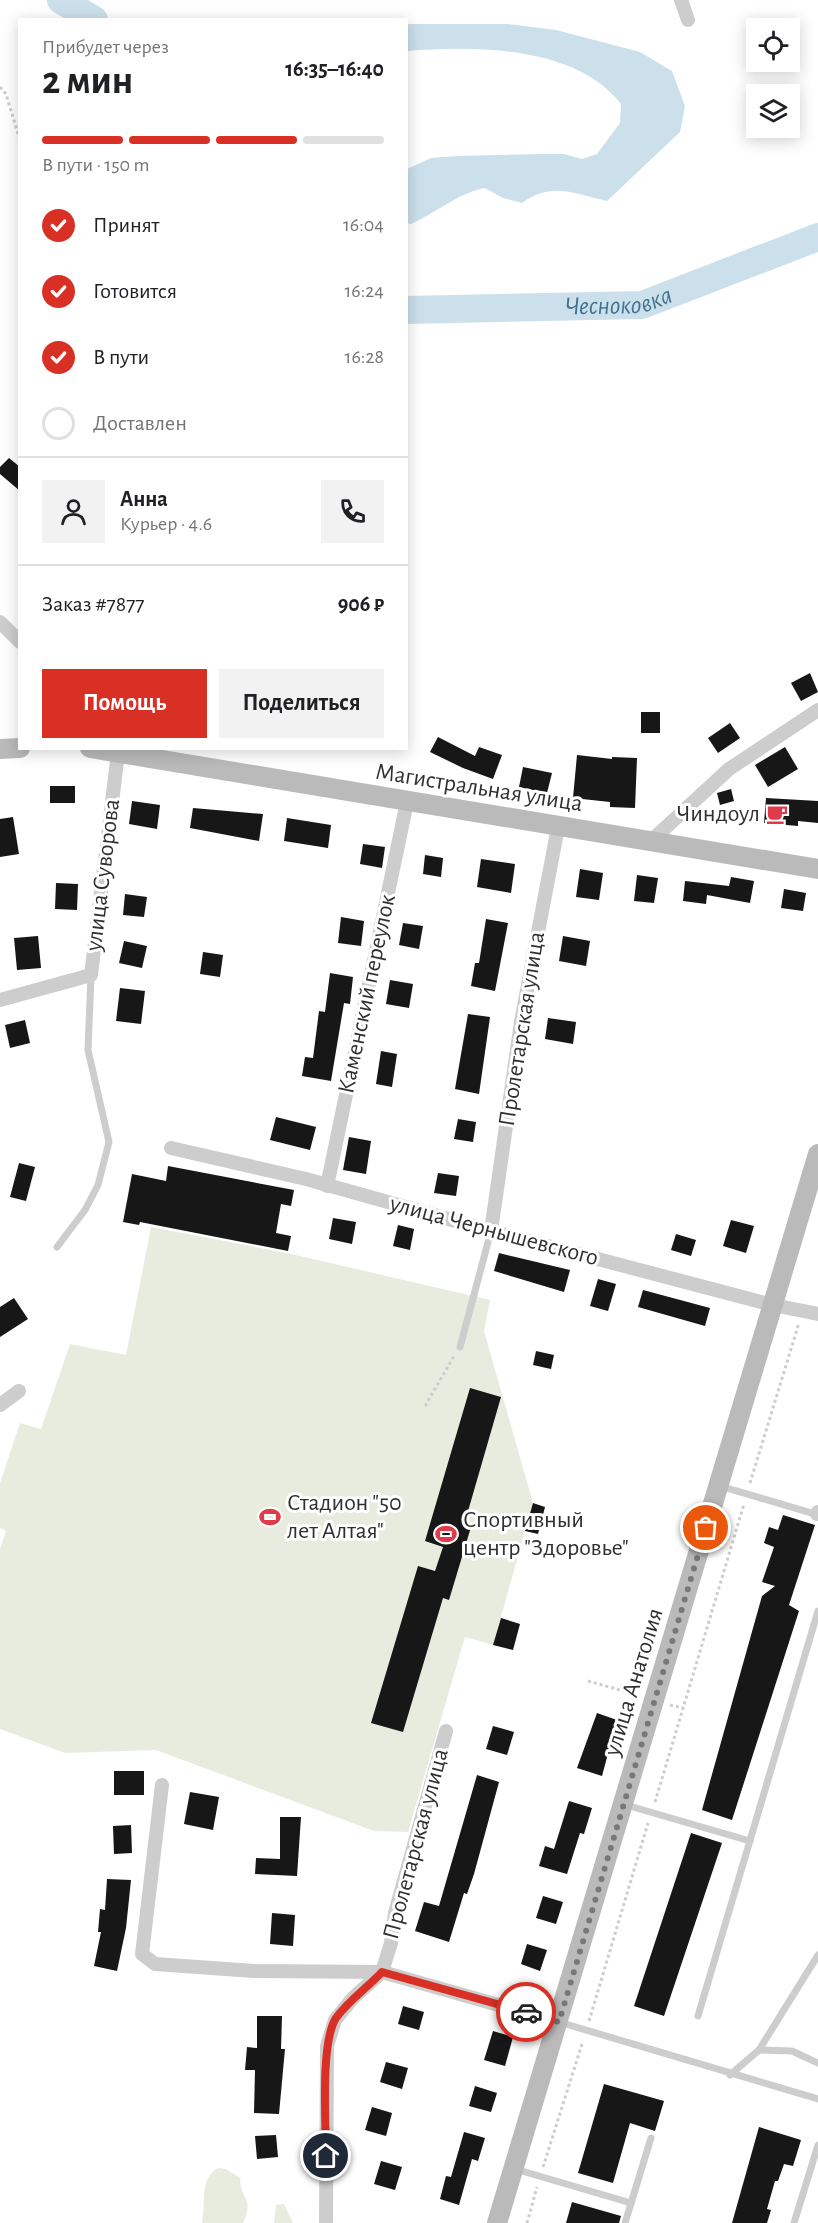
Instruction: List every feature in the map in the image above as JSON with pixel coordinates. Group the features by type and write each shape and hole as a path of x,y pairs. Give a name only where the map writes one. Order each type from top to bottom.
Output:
{"street":[{"path":"681,0 688,20"},
{"path":"0,622 18,640"},
{"path":"651,841 729,769 818,710"},
{"path":"0,749 18,748"},
{"name":"Магистральная улица","path":"102,750 558,827 818,868"},
{"name":"улица Суворова","path":"0,1000 91,975 118,753"},
{"name":"Каменский переулок","path":"327,1186 407,802"},
{"name":"Пролетарская улица","path":"491,1231 520,1022 558,827"},
{"name":"улица Чернышевского","path":"171,1148 294,1176 491,1231 773,1305 818,1314"},
{"name":"улица Анатолия","path":"497,2223 818,1154"},
{"path":"0,1405 19,1391"},
{"name":"Пролетарская улица","path":"326,2223 327,2046 335,2020 353,1998 382,1972 391,1943 395,1912 446,1731"},
{"path":"162,1785 142,1954 155,1964 244,1971 382,1972 559,2022"}],"lane":[{"path":"57,1247 86,1210 98,1185 109,1142 88,1050 91,975"},
{"path":"460,1347 491,1231"},
{"path":"719,1485 818,1514"},
{"path":"698,2016 818,1611"},
{"path":"624,1805 750,1841"},
{"path":"730,2075 759,2050 818,1955"},
{"path":"559,2022 730,2075 818,2099"},
{"path":"759,2050 792,2051 818,2063"},
{"path":"625,2223 651,2138"},
{"path":"794,2223 818,2145"},
{"path":"513,2169 631,2203"}],"path":[{"path":"0,87 6,94 18,133"},
{"path":"527,2223 802,1310"},
{"path":"425,1406 460,1347"},
{"path":"588,1681 683,1708"}],"shaded area":[{"name":"Стадион \"50 лет Алтая\"","path":"151,1227 287,1253 490,1300 484,1331 533,1503 493,1645 465,1637 408,1832 374,1831 156,1750 65,1753 0,1729 0,1549 6,1531 0,1528 0,1483 20,1423 41,1429 70,1344 126,1355"},
{"path":"218,2168 226,2169 240,2178 248,2209 243,2223 202,2223 204,2192 208,2178"},
{"path":"284,2204 293,2223 274,2223 276,2205"}],"water":[{"path":"408,24 508,24 556,30 640,52 672,71 685,106 680,132 607,201 564,191 554,191 533,196 522,203 503,198 485,188 456,199 411,224 408,223 408,169 431,158 457,156 564,154 582,159 597,154 620,123 621,104 601,85 578,70 551,60 522,54 492,50 408,51"}],"building":[{"path":"9,458 18,465 18,489 0,474 0,467"},
{"path":"810,673 818,692 801,701 791,683"},
{"path":"641,712 660,712 660,733 641,733"},
{"path":"730,723 740,738 718,753 708,738"},
{"path":"438,737 475,756 479,747 502,755 493,779 430,752"},
{"path":"785,747 798,769 768,787 755,765"},
{"path":"577,755 612,759 612,757 637,758 635,808 610,807 610,802 573,798"},
{"path":"523,767 552,773 547,793 519,787"},
{"path":"50,786 75,786 75,803 50,803"},
{"path":"731,789 734,801 720,805 717,793"},
{"path":"766,798 818,801 818,823 798,821 798,826 764,823"},
{"path":"132,801 160,805 157,829 129,824"},
{"path":"193,808 263,814 259,841 190,828"},
{"path":"13,817 19,854 0,857 0,819"},
{"path":"287,818 331,825 328,848 284,841"},
{"path":"363,844 385,847 382,868 360,864"},
{"path":"425,855 443,858 441,877 423,874"},
{"path":"481,859 515,864 511,893 477,887"},
{"path":"580,869 603,873 599,900 576,897"},
{"path":"637,875 658,878 654,903 634,901"},
{"path":"731,877 754,881 750,903 707,895 706,904 683,901 685,881 729,886"},
{"path":"56,883 78,884 77,910 55,909"},
{"path":"784,889 806,893 803,911 781,908"},
{"path":"125,894 147,897 144,917 123,915"},
{"path":"341,917 364,921 361,946 338,943"},
{"path":"486,919 508,923 495,991 471,986 475,963 479,963"},
{"path":"403,923 423,926 419,949 399,945"},
{"path":"38,936 41,968 17,970 14,938"},
{"path":"563,936 590,941 586,966 559,961"},
{"path":"124,941 147,946 142,968 119,963"},
{"path":"203,952 223,955 220,977 200,974"},
{"path":"330,973 353,977 350,1004 344,1003 331,1081 302,1076 305,1057 313,1058 319,1011 325,1012"},
{"path":"390,980 413,984 409,1008 386,1004"},
{"path":"120,988 145,991 141,1024 116,1021"},
{"path":"468,1014 490,1017 479,1094 455,1089"},
{"path":"548,1018 576,1022 573,1044 545,1039"},
{"path":"25,1020 30,1043 10,1048 5,1025"},
{"path":"381,1051 397,1054 392,1087 376,1084"},
{"path":"276,1117 316,1127 310,1150 270,1140"},
{"path":"458,1119 476,1122 473,1142 454,1139"},
{"path":"349,1137 371,1141 366,1174 343,1170"},
{"path":"19,1163 35,1167 26,1201 10,1197"},
{"path":"168,1166 294,1190 291,1206 281,1204 276,1233 291,1236 288,1251 140,1222 139,1225 123,1222 132,1174 166,1181"},
{"path":"438,1173 459,1176 456,1196 434,1193"},
{"path":"333,1218 356,1222 352,1244 329,1239"},
{"path":"731,1220 754,1226 746,1253 723,1246"},
{"path":"398,1225 414,1229 410,1250 393,1246"},
{"path":"676,1234 696,1240 691,1256 671,1250"},
{"path":"499,1253 570,1270 564,1292 494,1271"},
{"path":"598,1279 616,1284 608,1311 590,1306"},
{"path":"643,1290 710,1308 705,1326 638,1307"},
{"path":"14,1298 28,1319 0,1337 0,1307"},
{"path":"536,1351 554,1355 551,1369 533,1365"},
{"path":"470,1388 501,1397 464,1525 471,1527 449,1600 443,1598 403,1732 371,1723 418,1566 435,1571 443,1547 425,1541"},
{"path":"533,1503 545,1507 538,1534 525,1531"},
{"path":"783,1515 815,1525 789,1605 799,1611 732,1820 702,1810 762,1596 775,1586 762,1582 774,1547 764,1543 769,1527 778,1530"},
{"path":"501,1618 520,1624 513,1650 493,1645"},
{"path":"597,1713 617,1720 602,1776 577,1768"},
{"path":"493,1726 514,1732 507,1755 486,1749"},
{"path":"114,1771 144,1771 144,1795 114,1795"},
{"path":"477,1775 499,1782 474,1874 467,1894 464,1893 449,1942 415,1931 424,1902 439,1906"},
{"path":"190,1792 219,1797 213,1830 184,1824"},
{"path":"569,1801 592,1808 584,1834 580,1833 567,1874 539,1866 545,1846 554,1849"},
{"path":"280,1817 301,1817 297,1876 255,1874 256,1858 280,1859"},
{"path":"131,1825 132,1853 114,1854 113,1826"},
{"path":"691,1833 722,1843 664,2016 634,2006"},
{"path":"107,1879 131,1880 126,1928 117,1971 94,1966 101,1932 98,1932 100,1909 105,1910"},
{"path":"543,1896 563,1902 556,1924 536,1918"},
{"path":"272,1913 295,1915 293,1946 270,1944"},
{"path":"527,1944 547,1950 540,1971 521,1964"},
{"path":"403,2006 424,2012 419,2030 398,2024"},
{"path":"257,2016 282,2016 281,2049 285,2049 279,2114 254,2113 255,2070 245,2070 247,2047 257,2048"},
{"path":"493,2031 513,2037 505,2066 484,2060"},
{"path":"386,2062 408,2068 402,2089 380,2082"},
{"path":"604,2084 664,2101 655,2131 630,2123 613,2183 578,2173"},
{"path":"475,2086 497,2093 491,2112 469,2106"},
{"path":"372,2107 392,2113 386,2136 365,2130"},
{"path":"759,2127 801,2140 793,2166 784,2164 778,2181 775,2181 767,2209 771,2210 767,2223 732,2223"},
{"path":"464,2132 485,2138 478,2161 472,2159 459,2205 440,2199 446,2176 451,2177"},
{"path":"276,2135 278,2157 257,2159 255,2136"},
{"path":"381,2161 402,2167 395,2190 374,2184"},
{"path":"572,2202 621,2216 619,2223 566,2223"}],"waterway":[{"name":"Чесноковка","path":"61,0 91,18"},
{"name":"Чесноковка","path":"408,310 642,305 818,237"}],"way so far":[{"path":"526,2012 559,2022 706,1528"}],"place":[{"name":"Чиндоул","path":"777,814"},
{"name":"Стадион \"50 лет Алтая\"","path":"270,1517"},
{"name":"Спортивный центр \"Здоровье\"","path":"446,1534"}],"route":[{"path":"326,2156 327,2046 335,2020 353,1998 382,1972 526,2012"}]}
